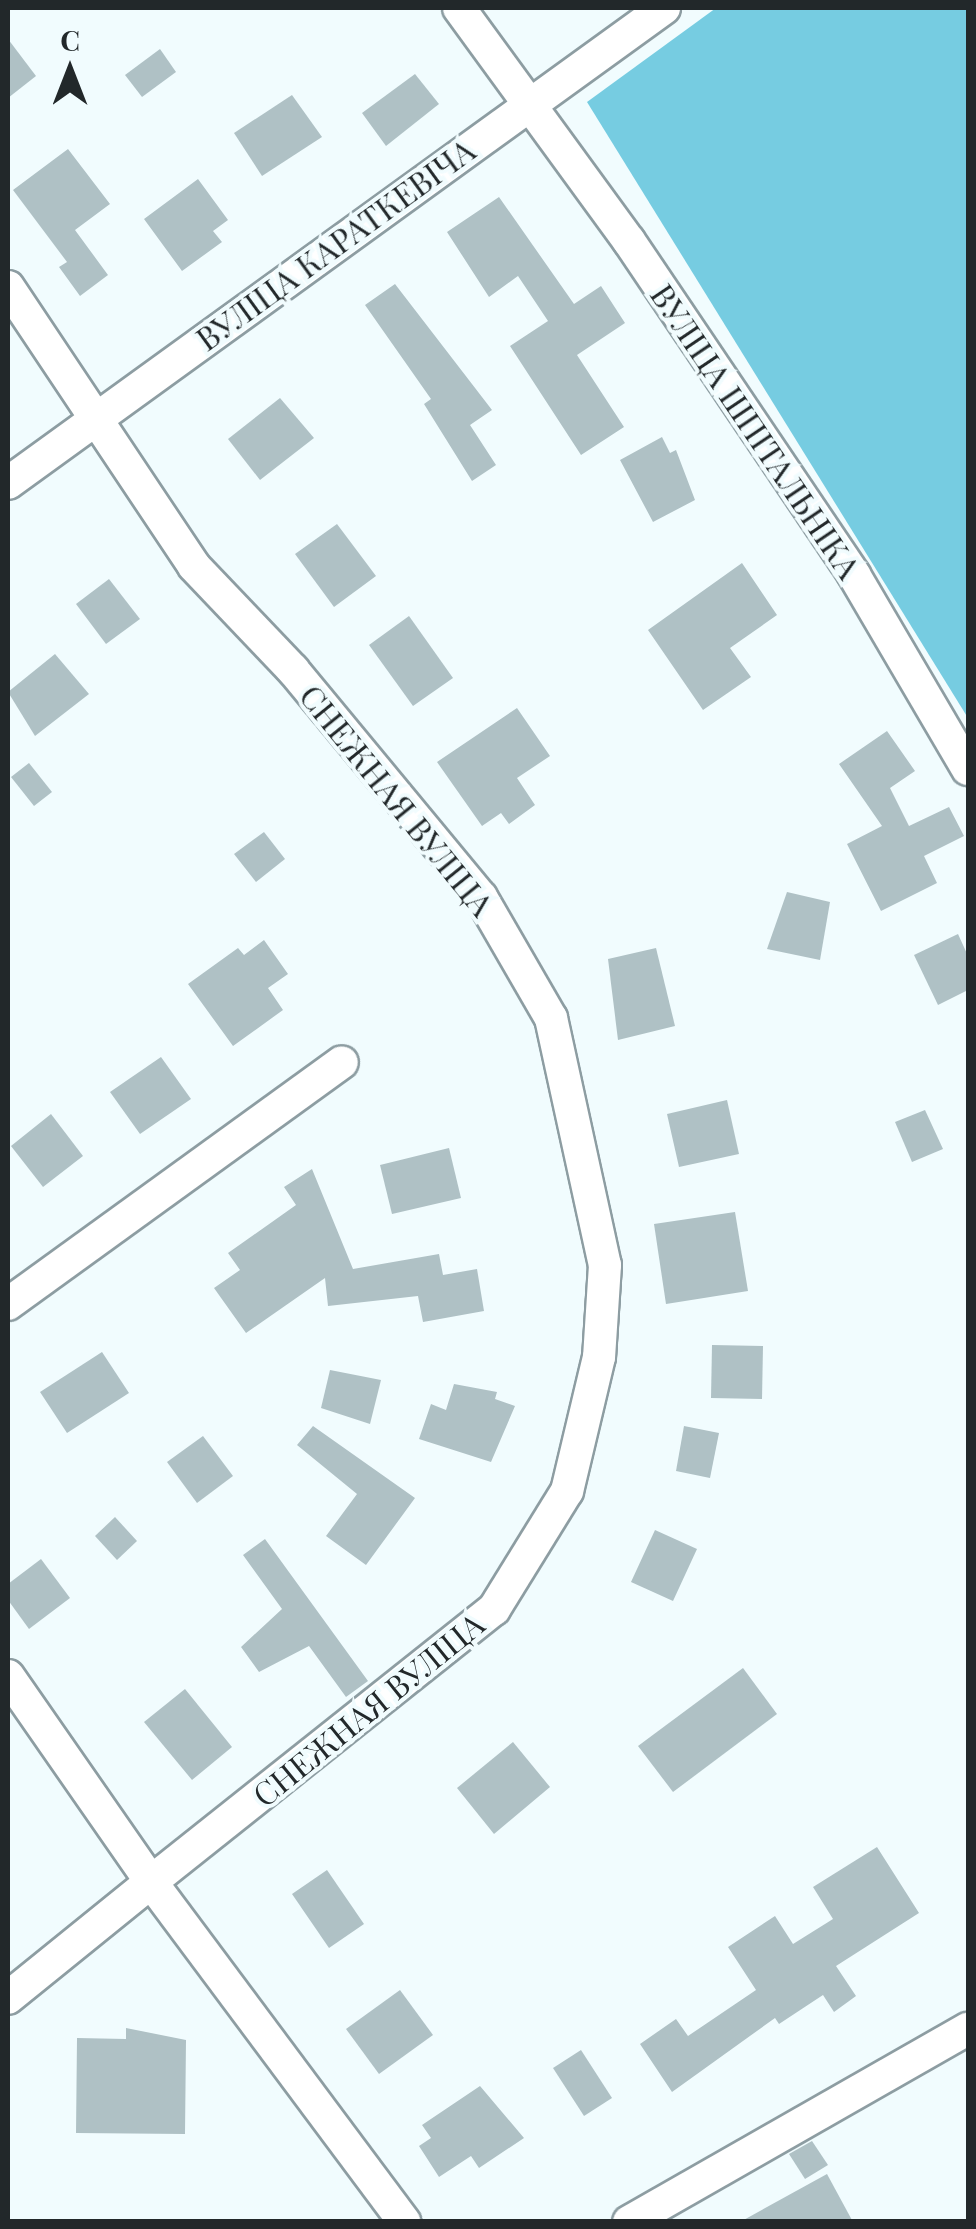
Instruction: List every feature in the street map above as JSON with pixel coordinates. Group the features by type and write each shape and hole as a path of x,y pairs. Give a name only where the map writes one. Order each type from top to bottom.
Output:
{"street":[{"name":"ВУЛІЦА ШПІТАЛЬНІКА","path":"459,8 526,105 629,241 833,544 968,770"},
{"name":"ВУЛІЦА КАРАТКЕВІЧА","path":"8,483 664,8"},
{"name":"СНЕЖНАЯ ВУЛІЦА","path":"8,287 194,566 293,670 481,897 551,1018 605,1265 599,1356 566,1491 494,1609 8,1998"},
{"path":"8,1304 342,1062"},
{"path":"8,1676 151,1882 404,2222"},
{"path":"629,2222 968,2028"}],"shaded area":[{"path":"716,8 968,8 968,718 587,102"}],"building":[{"path":"8,39 36,76 8,98"},
{"path":"160,49 176,72 142,97 125,75"},
{"path":"415,74 439,104 386,146 362,113"},
{"path":"292,95 322,137 262,176 234,133"},
{"path":"68,149 110,204 75,230 108,275 80,296 59,267 67,262 13,190"},
{"path":"198,179 228,220 213,231 222,242 182,271 144,219"},
{"path":"499,197 574,304 601,286 625,323 577,355 624,427 581,455 510,346 548,321 518,276 489,297 447,232"},
{"path":"395,284 492,410 470,425 496,465 472,481 424,404 431,399 365,305"},
{"path":"280,398 314,438 260,480 228,439"},
{"path":"662,437 670,453 676,450 695,500 653,522 620,460"},
{"path":"337,524 376,576 334,607 295,554"},
{"path":"742,563 777,615 730,648 751,677 703,710 648,630"},
{"path":"109,579 140,619 106,644 76,604"},
{"path":"409,616 453,678 413,706 369,645"},
{"path":"55,654 89,694 35,736 8,692"},
{"path":"517,708 550,756 517,778 535,805 509,824 501,813 482,826 437,762"},
{"path":"887,731 915,771 890,788 909,826 949,807 964,836 924,856 937,883 881,911 847,844 882,826 839,764"},
{"path":"29,763 52,792 34,806 11,777"},
{"path":"264,832 285,859 256,882 234,854"},
{"path":"787,892 830,902 820,960 767,949"},
{"path":"958,934 968,956 968,990 938,1005 914,955"},
{"path":"264,940 288,974 268,988 283,1010 233,1046 188,984 238,948 244,955"},
{"path":"656,948 675,1026 618,1040 608,959"},
{"path":"161,1057 191,1099 140,1134 110,1092"},
{"path":"727,1100 739,1154 679,1167 667,1114"},
{"path":"925,1110 943,1149 912,1162 895,1122"},
{"path":"51,1114 83,1156 43,1187 11,1146"},
{"path":"449,1148 461,1198 392,1214 380,1165"},
{"path":"312,1169 353,1269 439,1254 443,1275 477,1269 484,1311 423,1322 418,1296 328,1306 325,1278 246,1333 214,1288 240,1270 228,1253 296,1205 284,1187"},
{"path":"735,1212 748,1291 666,1304 654,1224"},
{"path":"712,1345 763,1346 762,1399 711,1398"},
{"path":"102,1352 129,1393 67,1433 40,1392"},
{"path":"330,1370 381,1380 370,1424 321,1408"},
{"path":"454,1384 497,1392 495,1399 515,1406 491,1462 419,1439 431,1404 446,1410"},
{"path":"313,1426 415,1498 366,1565 326,1536 357,1494 297,1445"},
{"path":"684,1426 719,1433 710,1478 676,1471"},
{"path":"203,1436 233,1476 197,1503 167,1462"},
{"path":"115,1517 137,1541 117,1560 95,1536"},
{"path":"655,1530 697,1549 673,1601 631,1582"},
{"path":"265,1539 368,1681 346,1697 309,1646 259,1672 241,1647 282,1609 243,1555"},
{"path":"41,1559 70,1598 29,1629 8,1600 8,1584"},
{"path":"743,1668 777,1714 673,1792 638,1746"},
{"path":"185,1689 232,1747 192,1780 144,1722"},
{"path":"513,1742 550,1787 494,1834 457,1788"},
{"path":"877,1847 919,1913 836,1966 856,1996 834,2012 823,1995 779,2024 775,2018 672,2092 640,2044 676,2019 688,2036 756,1990 728,1947 775,1916 793,1944 833,1919 813,1887"},
{"path":"327,1870 364,1924 329,1948 292,1894"},
{"path":"400,1990 433,2035 379,2074 346,2029"},
{"path":"126,2028 186,2040 185,2134 76,2133 77,2038 126,2039"},
{"path":"581,2050 612,2098 584,2116 553,2068"},
{"path":"480,2086 524,2138 479,2168 471,2156 439,2177 419,2146 431,2138 422,2125"},
{"path":"812,2141 828,2165 805,2179 789,2154"},
{"path":"827,2174 853,2222 740,2222"}]}
